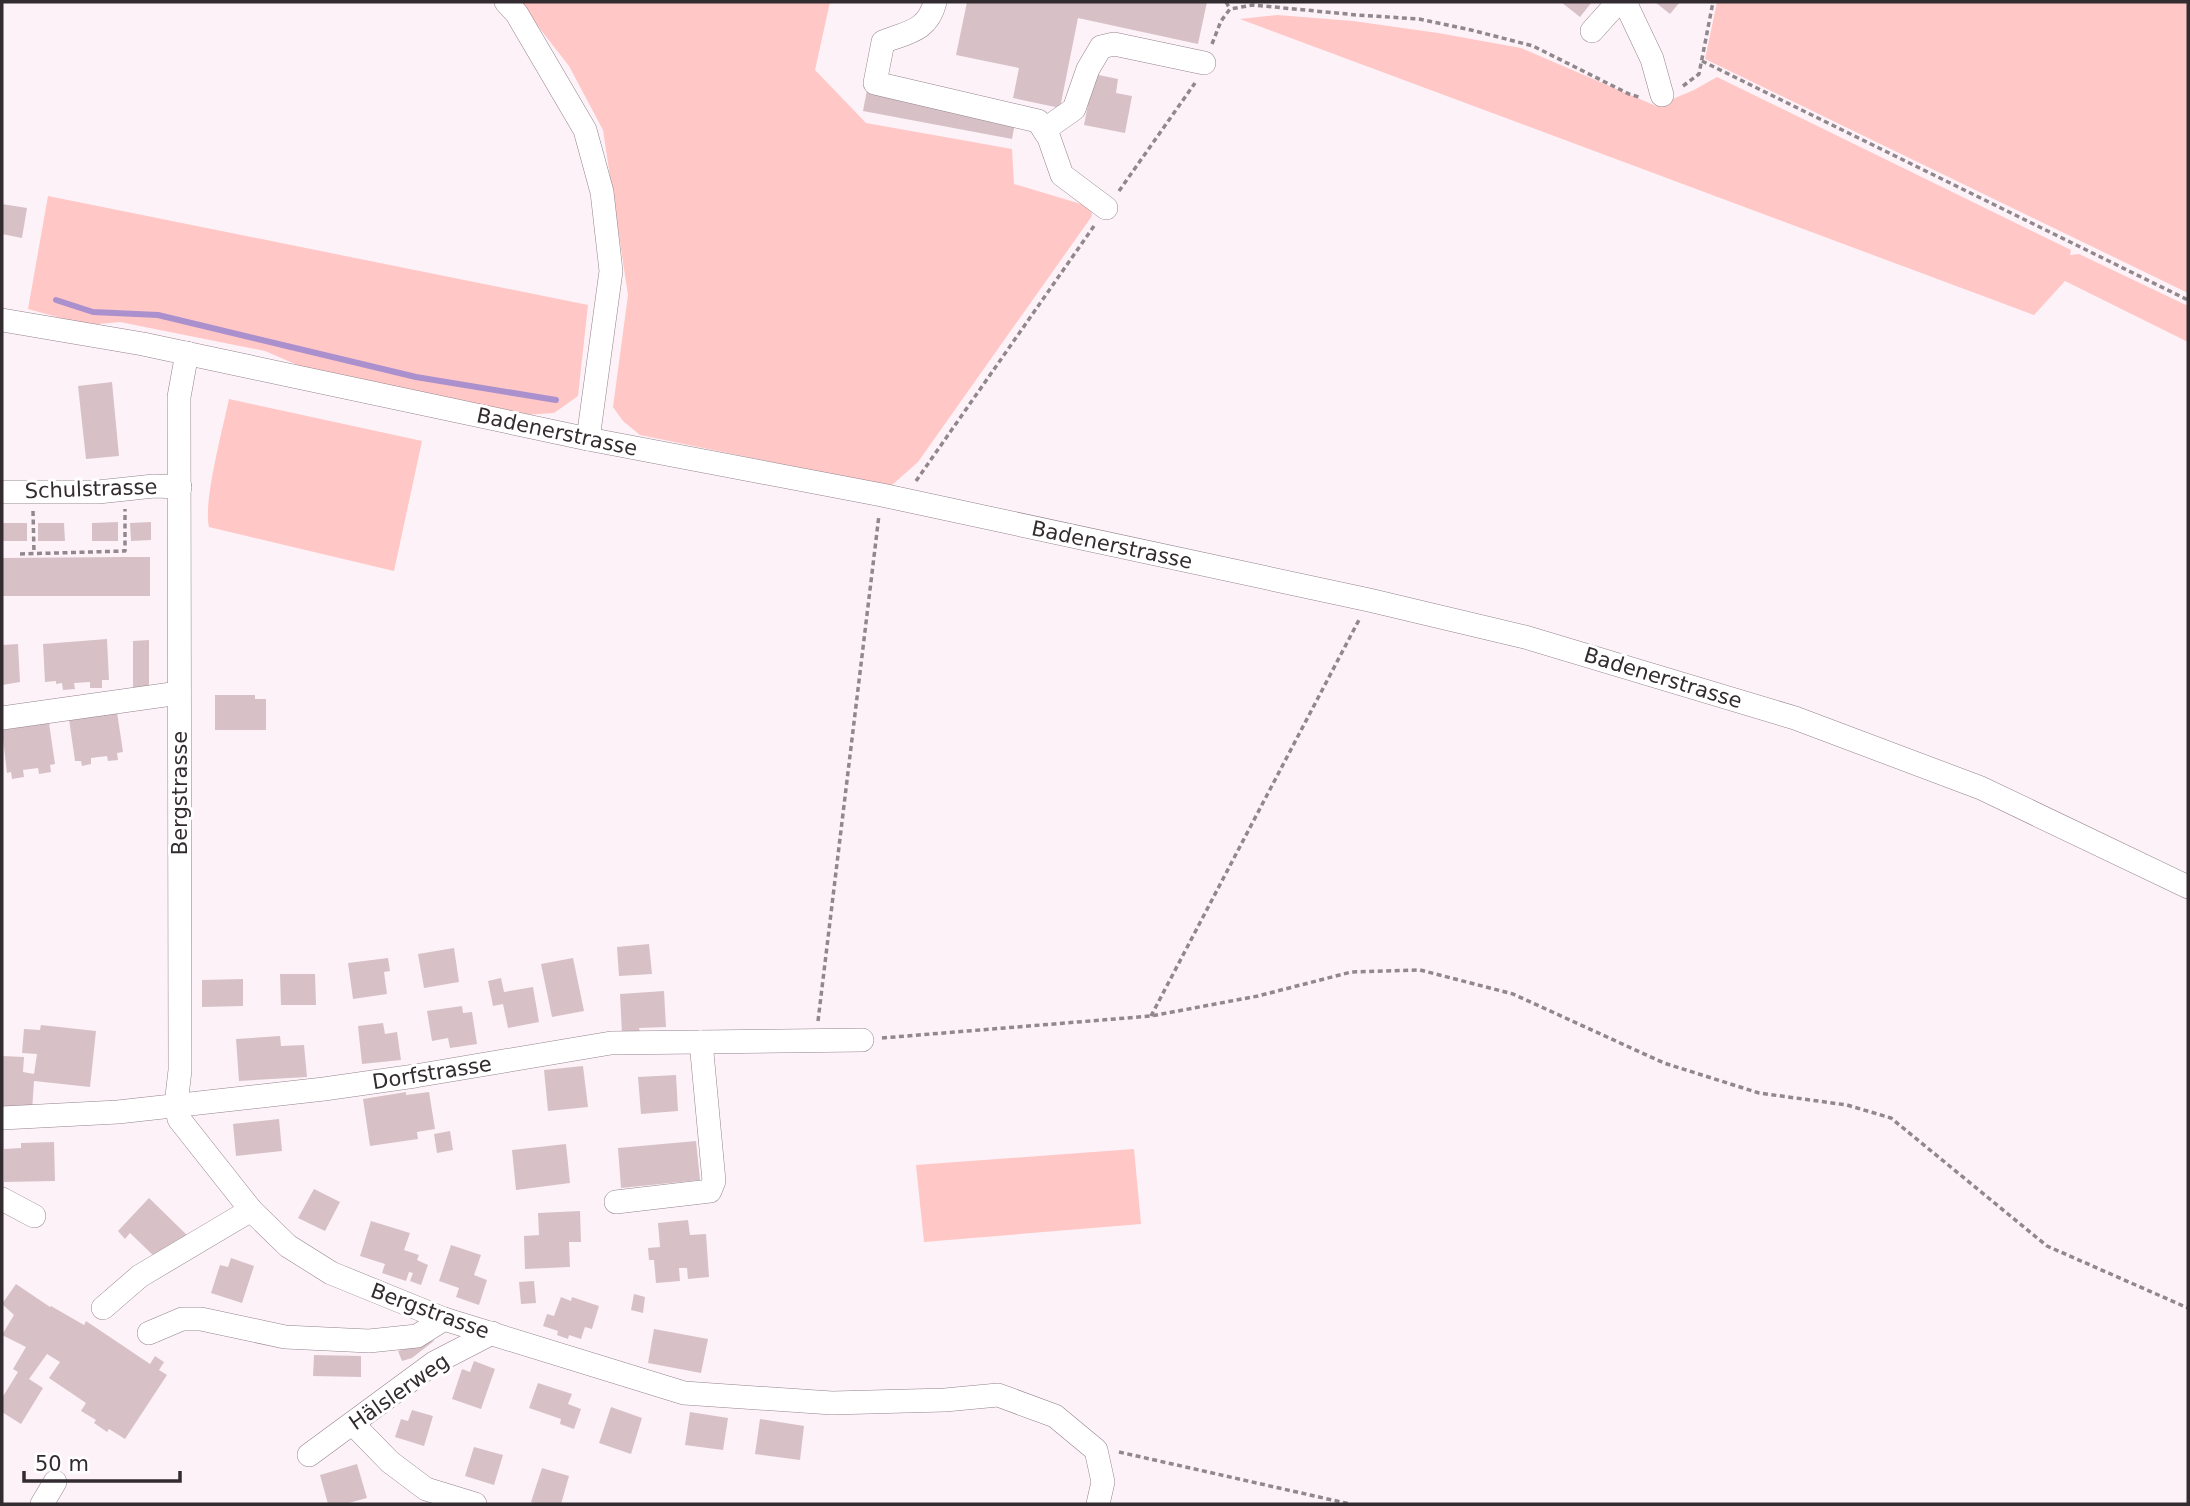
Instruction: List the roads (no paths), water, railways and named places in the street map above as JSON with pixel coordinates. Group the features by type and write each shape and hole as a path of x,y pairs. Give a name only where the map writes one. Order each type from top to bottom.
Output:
{"street":[{"path":"506,2 517,15 585,130 602,192 611,271 588,439"},
{"path":"935,2 931,17 920,26 883,42 875,83 1038,121 1049,138 1062,175 1106,208"},
{"path":"1592,31 1618,2"},
{"path":"1625,2 1652,59 1662,95"},
{"path":"1044,130 1074,109 1088,69 1101,47 1114,44 1204,63"},
{"name":"Badenerstrasse","path":"2,320 187,353 588,439 892,497 1369,600 1525,637 1795,718 1982,789 2188,887"},
{"name":"Bergstrasse","path":"187,353 179,397 180,1070 176,1105 179,1119 251,1209 288,1246 331,1273 444,1319 684,1393 832,1403 945,1400 998,1395 1055,1416 1096,1450 1103,1482 1098,1504"},
{"name":"Schulstrasse","path":"2,492 98,492 154,486 180,487"},
{"path":"2,718 179,693"},
{"name":"Dorfstrasse","path":"2,1118 118,1112 415,1076 611,1043 862,1040"},
{"path":"616,1202 710,1191 714,1181 701,1042"},
{"path":"2,1199 34,1216"},
{"path":"103,1308 140,1276 251,1209"},
{"path":"149,1333 182,1319 201,1318 285,1337 369,1341 417,1336 444,1319"},
{"name":"Hälslerweg","path":"309,1455 435,1363 492,1333"},
{"path":"353,1424 390,1462 426,1489 475,1504"},
{"path":"42,1504 55,1482"}],"waterway":[{"path":"56,300 93,312 158,315 416,377 556,400"}]}
